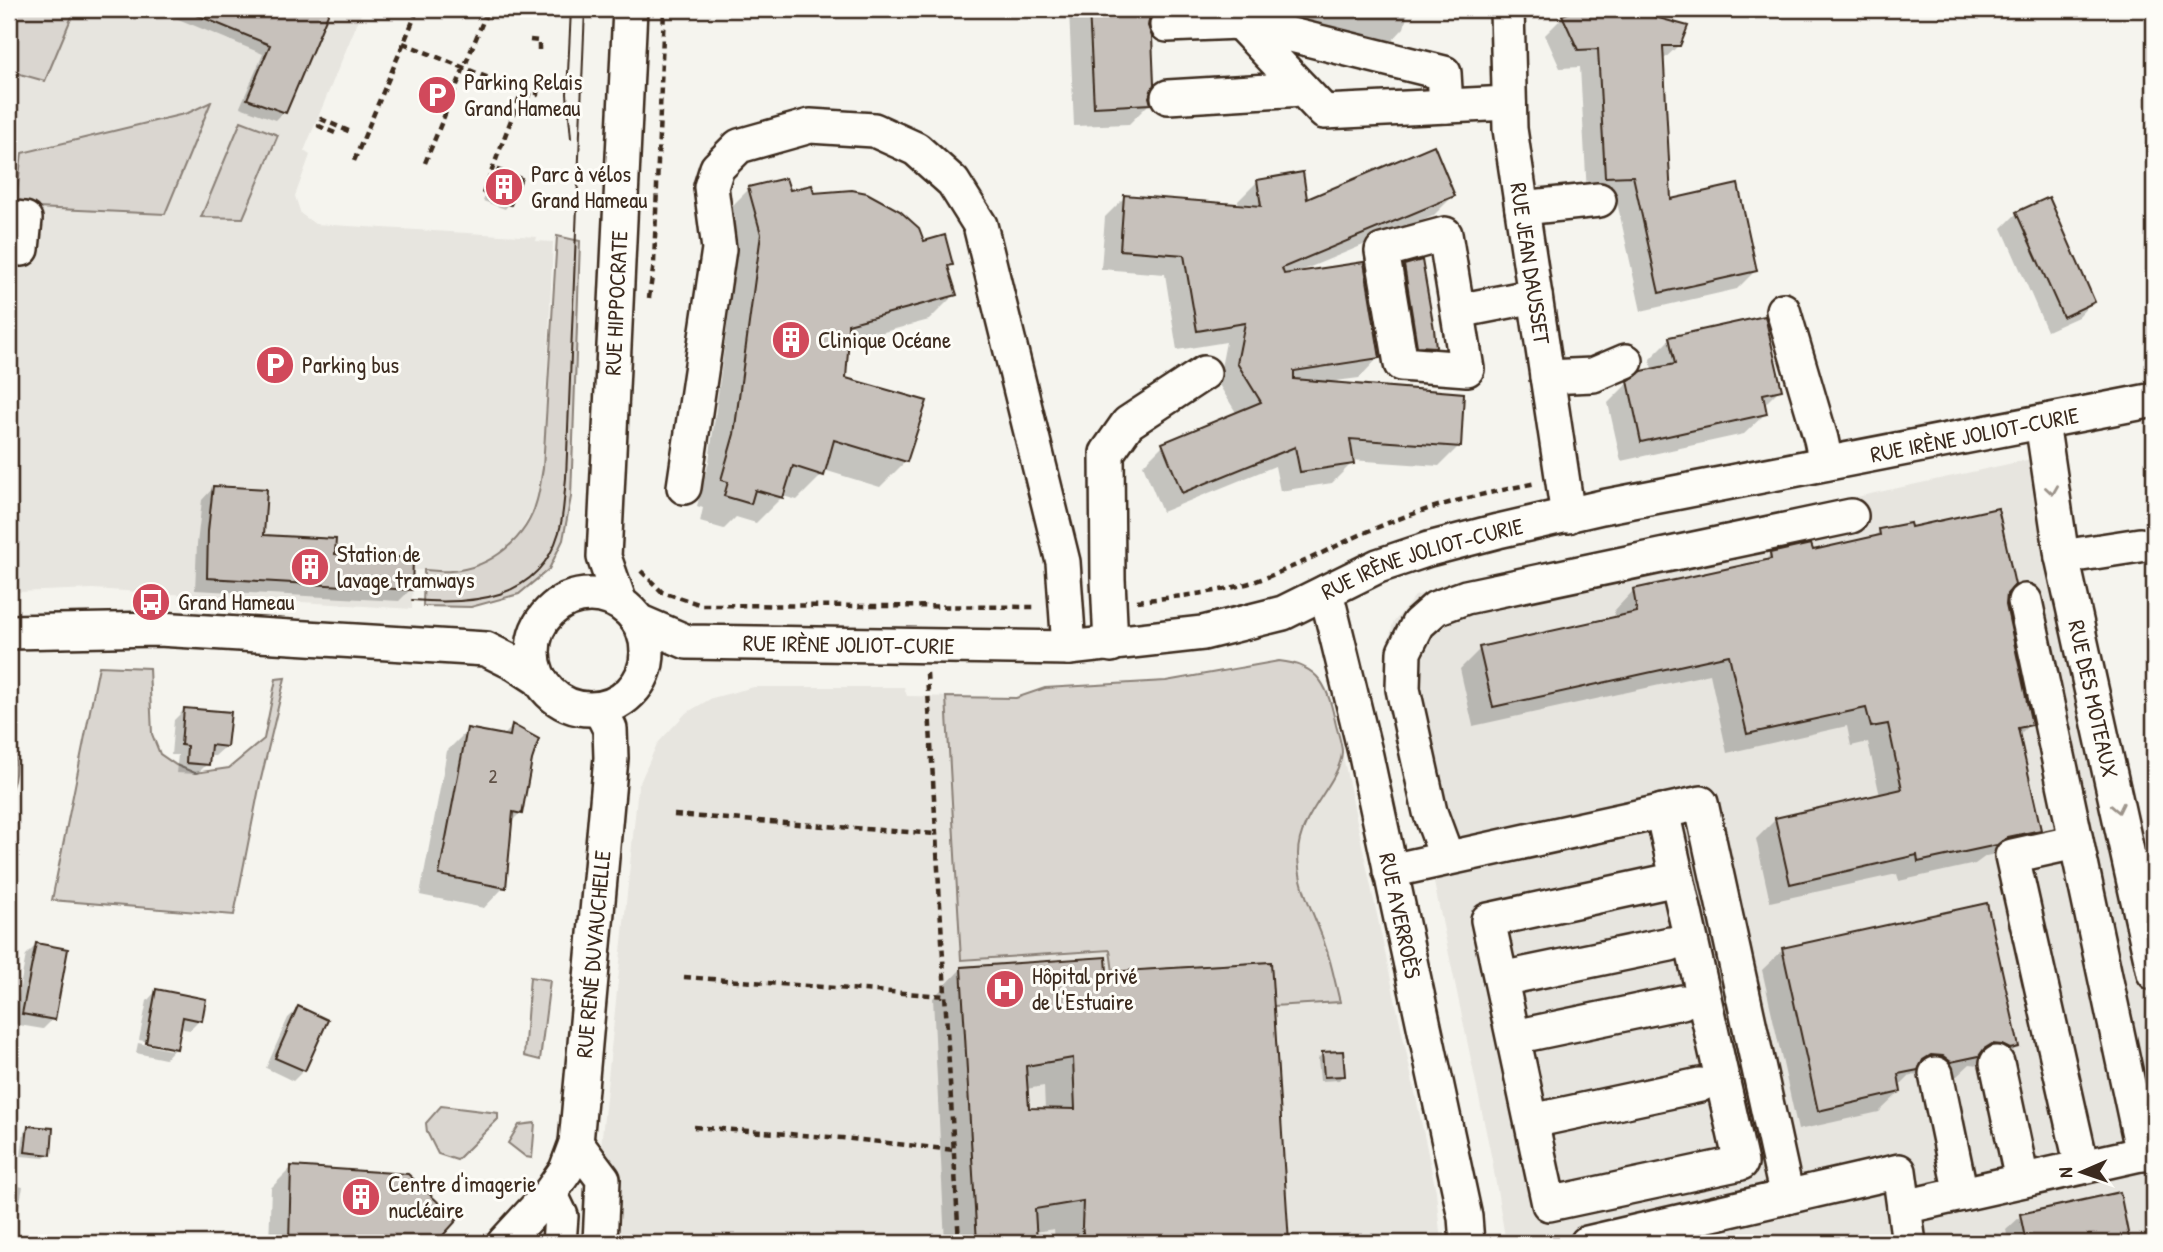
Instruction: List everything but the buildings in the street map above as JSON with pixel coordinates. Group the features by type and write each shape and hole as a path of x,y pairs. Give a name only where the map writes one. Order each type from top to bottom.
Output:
{"street":[{"name":"RUE HIPPOCRATE","path":"629,612 604,557 630,9"},
{"name":"RUE JEAN DAUSSET","path":"1507,9 1510,129 1568,516"},
{"path":"1239,22 1324,112 1509,103"},
{"path":"1167,25 1239,22 1444,74 1446,106"},
{"path":"1168,97 1302,89"},
{"path":"684,487 719,250 711,187 717,168 739,146 810,126 874,130 916,149 953,182 980,225 1063,562 1069,648"},
{"path":"1522,208 1599,200"},
{"path":"9,218 25,219 22,249"},
{"path":"1458,311 1535,296"},
{"path":"1783,310 1826,463"},
{"path":"1547,377 1593,375 1626,361"},
{"path":"1111,645 1107,453 1128,424 1204,373"},
{"name":"RUE IRÈNE JOLIOT-CURIE","path":"629,612 687,642 1069,648 1203,633 1283,613 1378,566 1429,549 1602,507 2154,400"},
{"name":"RUE DES MOTEAUX","path":"2042,422 2062,556 2102,735 2142,864 2154,973"},
{"path":"1447,858 1430,812 1403,689 1404,652 1418,624 1436,608 1466,597 1851,516"},
{"path":"2062,556 2140,545"},
{"path":"575,596 604,557"},
{"name":"RUE AVERROÈS","path":"1326,592 1366,756 1465,1217 1467,1243"},
{"path":"9,632 159,629 486,649 519,637 557,605 575,596 590,594 605,597 629,612 647,642 646,665 637,686 621,701 600,709 585,710 571,707 547,691 535,669 532,648 543,618"},
{"path":"1904,1207 2149,1152 2076,842 2025,601"},
{"path":"646,665 664,658 687,642"},
{"path":"486,649 539,679"},
{"name":"RUE RENÉ DUVAUCHELLE","path":"504,1243 556,1218 566,1170 576,1143 611,758 610,729 600,709"},
{"path":"2055,744 2102,735"},
{"path":"1390,871 1701,803 1787,1197"},
{"path":"1662,811 1741,1163 1549,1204 1488,920 1677,879"},
{"path":"2076,842 2012,856 2082,1167"},
{"path":"1501,979 1670,944"},
{"path":"1514,1037 1682,1002"},
{"path":"1997,1063 2022,1180"},
{"path":"1936,1074 1961,1194"},
{"path":"1532,1121 1700,1085"},
{"path":"556,1218 600,1231 603,1179 576,1143"},
{"path":"1587,1243 1899,1171 1909,1243"}],"path":[{"path":"354,161 418,9"},
{"path":"425,163 488,9"},
{"path":"530,40 539,41 539,50"},
{"path":"403,43 537,95 538,73"},
{"path":"483,194 522,91"},
{"path":"335,133 319,126 321,119 354,133"},
{"path":"926,644 959,1243"},
{"path":"674,815 936,834"},
{"path":"684,976 945,996"},
{"path":"694,1127 954,1150"}],"shaded area":[{"path":"9,9 363,9 304,151 310,155 295,196 301,214 315,224 537,237 536,241 553,242 543,468 537,501 518,537 502,553 478,566 451,571 413,570 412,609 93,589 17,592 15,586 9,586"},
{"path":"16,9 75,9 45,81 9,71"},
{"path":"211,102 165,214 15,207 22,153 188,113"},
{"path":"241,121 278,135 243,218 201,217"},
{"path":"557,236 580,241 571,497 563,540 549,569 519,594 471,607 423,606 424,570 466,569 493,558 516,539 532,514 543,468"},
{"path":"2036,458 2154,909 2154,1243 1506,1243 1492,1160 1386,653 1393,623 1415,596 1450,585"},
{"name":"Hôpital privé de l'Estuaire","path":"1279,661 1307,668 1322,681 1330,695 1436,1191 1441,1243 591,1243 638,787 657,744 686,713 712,698 754,687 904,687 907,696 1016,698 1045,688 1166,681"},
{"path":"1279,661 1304,667 1320,681 1330,700 1341,746 1340,764 1311,813 1300,840 1298,854 1304,890 1327,952 1340,1002 1273,1006 1270,962 1113,972 1110,950 961,960 946,697 1016,698 1045,688 1166,681"},
{"path":"99,666 149,668 152,734 160,754 195,773 229,768 264,739 276,679 285,678 260,783 234,915 52,900"},
{"path":"9,722 16,768 9,793"},
{"path":"530,977 550,980 540,1060 524,1056"},
{"path":"441,1106 498,1113 498,1119 457,1160 438,1154 427,1132 426,1123"},
{"path":"535,1123 532,1158 526,1157 508,1143 519,1125"}],"tram line":[{"path":"571,9 567,94 571,138"},
{"path":"412,600 457,601 500,594 519,585 536,572 549,555 559,532 566,478 585,9"}],"place":[{"name":"Parking Relais Grand Hameau","path":"437,95"},
{"name":"Parc à vélos Grand Hameau","path":"504,187"},
{"name":"Clinique Océane","path":"791,340"},
{"name":"Parking bus","path":"275,365"},
{"name":"Station de lavage tramways","path":"310,567"},
{"name":"Grand Hameau","path":"151,602"},
{"name":"Hôpital privé de l'Estuaire","path":"1005,989"},
{"name":"Centre d'imagerie nucléaire","path":"361,1197"}]}
